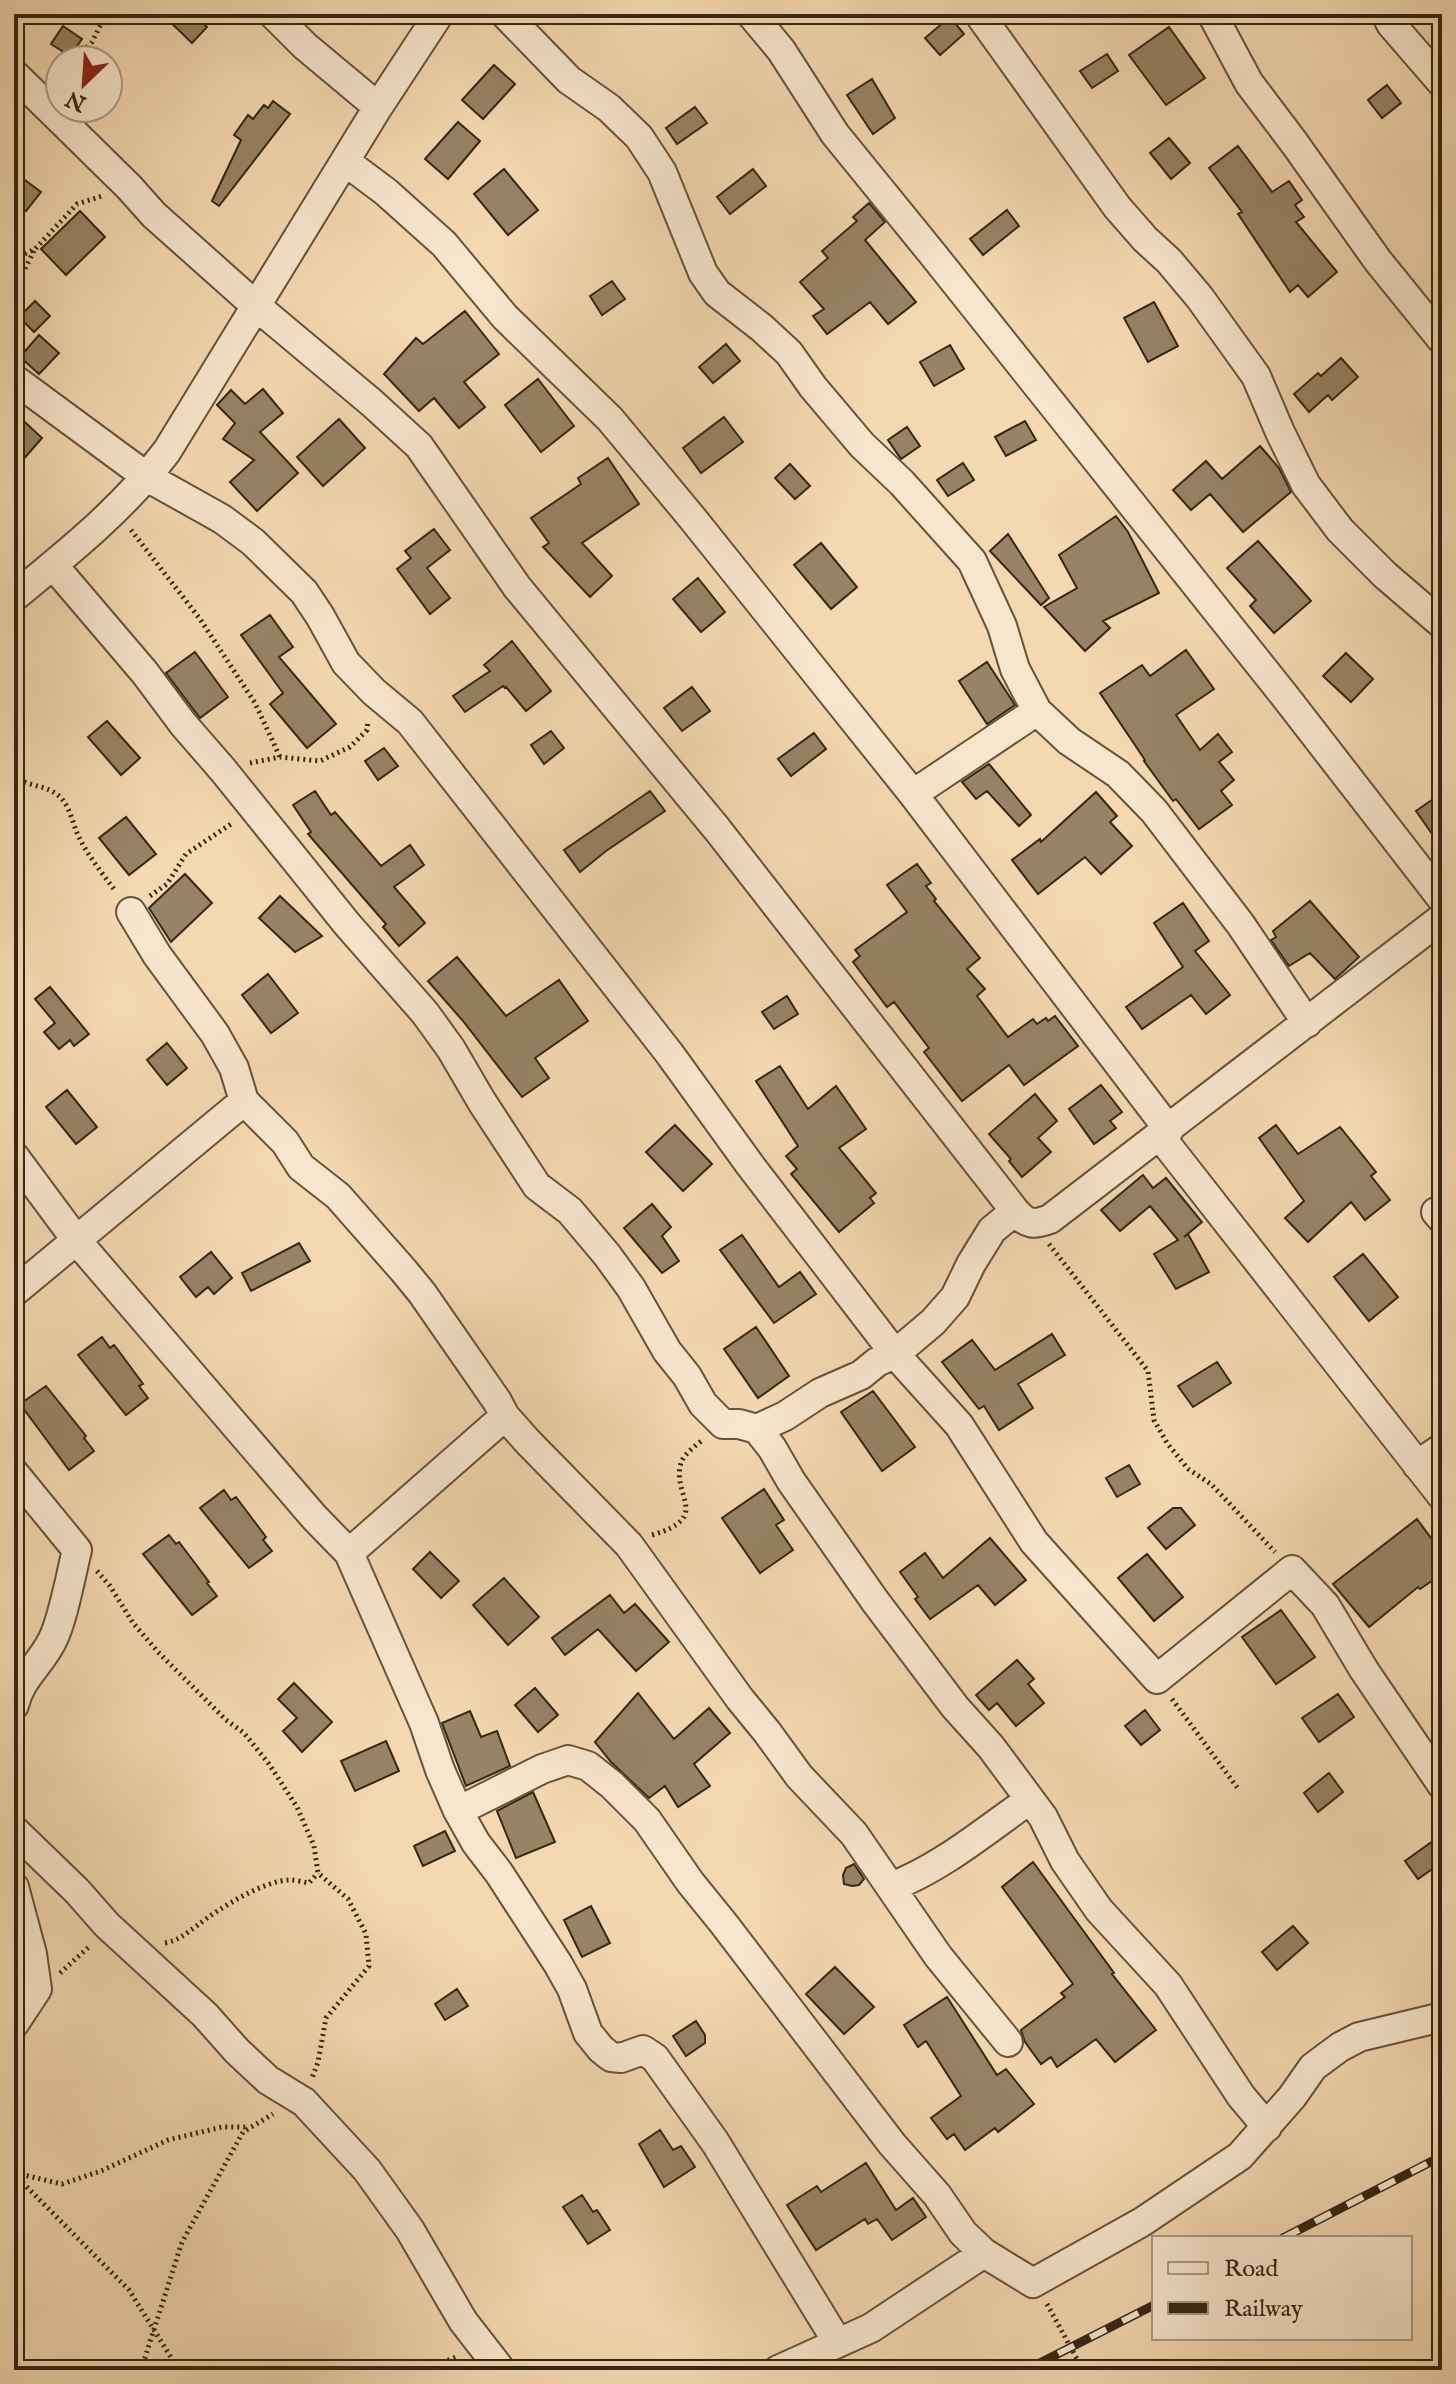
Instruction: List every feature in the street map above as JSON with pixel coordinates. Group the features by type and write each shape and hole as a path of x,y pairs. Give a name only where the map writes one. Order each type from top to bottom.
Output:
{"street":[{"path":"273,14 305,46 378,107"},
{"path":"14,597 114,511 167,451 378,107 439,14"},
{"path":"505,14 569,80 609,108 639,137 662,172 703,273 717,293 789,353 862,445 902,483 972,561 1002,626 1015,669 1037,711 1069,741 1118,774 1154,811 1241,925 1307,1023"},
{"path":"751,14 781,50 835,134 1284,695 1442,899"},
{"path":"979,14 1117,207 1200,298 1256,376 1306,485 1340,530 1385,575 1442,624"},
{"path":"1212,14 1249,83 1378,261 1442,340"},
{"path":"1386,14 1391,24 1442,83"},
{"path":"14,74 154,215 419,446 517,587 717,829 1024,1218"},
{"path":"346,162 386,192 444,244 505,317 610,419 703,530 913,794 1164,1133 1442,1496"},
{"path":"14,379 147,477 222,519 253,542 304,592 346,663 410,722 669,1053 750,1165 895,1354 959,1425 1034,1542 1157,1679 1292,1570 1325,1605 1364,1670 1442,1785"},
{"path":"53,565 145,673 347,924 425,1013 537,1186 570,1211 607,1255 703,1404 723,1424 757,1429 875,1601 1043,1817 1065,1861 1099,1910 1168,1985 1241,2096 1267,2127"},
{"path":"913,794 1037,711"},
{"path":"136,918 157,955 215,1034 234,1068 244,1101 267,1121 301,1167 353,1212 422,1293 505,1416 629,1545 740,1699 799,1776 854,1834 938,1956 1008,2042"},
{"path":"757,1429 895,1354 933,1322 955,1297 992,1230 1024,1218 1050,1219 1442,918"},
{"path":"14,1292 244,1101"},
{"path":"14,1156 77,1241 314,1517 349,1553 424,1723 458,1811 476,1843 558,1964 572,1989 588,2033 611,2057 621,2058 643,2050 655,2058 715,2142 838,2343"},
{"path":"349,1553 505,1416"},
{"path":"1417,1465 1442,1448"},
{"path":"14,1473 77,1550 52,1641 26,1677 14,1705"},
{"path":"458,1811 542,1769 568,1760 588,1766 612,1785 647,1820 690,1882 858,2101 937,2195 963,2233 984,2253 1033,2283 1142,2222 1240,2156 1292,2097 1313,2067 1340,2047 1359,2037 1442,2017"},
{"path":"891,1887 955,1853 1029,1800"},
{"path":"14,1830 107,1925 205,2015 237,2051 268,2080 304,2102 367,2170 410,2230 445,2293 492,2360"},
{"path":"14,1887 32,1954 37,1989 14,2024"},
{"path":"778,2370 871,2328 984,2253"}],"path":[{"path":"90,44 106,14"},
{"path":"14,290 35,249 77,204 129,187"},
{"path":"14,259 35,249"},
{"path":"114,511 200,619 255,703 280,757"},
{"path":"223,770 242,763 280,757 320,761 350,747 367,730 374,692"},
{"path":"14,776 22,782 45,787 61,797 93,861 136,918"},
{"path":"136,918 137,909 167,884 186,854 255,809"},
{"path":"1024,1218 1148,1371 1154,1420 1167,1443 1188,1469 1211,1484 1292,1570"},
{"path":"629,1545 678,1524 687,1504 680,1480 681,1462 700,1441 723,1424"},
{"path":"77,1550 110,1586 133,1623 158,1652 226,1720 244,1733 269,1764 297,1807 314,1846 318,1873 348,1899 366,1934 369,1966 326,2018 318,2062 304,2102 275,2113 243,2132 182,2242 141,2370"},
{"path":"1157,1679 1239,1790"},
{"path":"129,1946 180,1940 225,1907 267,1885 288,1880 309,1883 318,1873"},
{"path":"37,1989 89,1947 107,1925"},
{"path":"14,2173 62,2184 101,2171 168,2140 222,2127 251,2127"},
{"path":"14,2173 129,2290 179,2370"},
{"path":"1033,2283 1083,2370"},
{"path":"426,2370 460,2355 492,2360"}],"building":[{"path":"162,14 194,14 207,27 192,43"},
{"path":"950,17 964,34 940,55 925,38"},
{"path":"63,26 82,39 78,44 51,44"},
{"path":"1169,27 1205,78 1166,105 1129,55"},
{"path":"1107,54 1118,71 1092,88 1080,71"},
{"path":"494,65 515,84 483,119 462,100"},
{"path":"872,79 895,118 873,134 847,95"},
{"path":"1387,85 1401,103 1382,118 1368,100"},
{"path":"273,101 290,114 219,206 212,201 241,140 234,135 248,115 253,119 264,105 268,108"},
{"path":"695,107 707,123 677,144 666,128"},
{"path":"458,122 480,141 448,179 425,159"},
{"path":"1169,138 1190,163 1171,179 1150,153"},
{"path":"1238,146 1272,192 1289,181 1302,200 1295,205 1304,217 1296,222 1337,272 1308,297 1298,285 1290,292 1238,214 1242,212 1209,168"},
{"path":"504,169 538,210 508,235 474,194"},
{"path":"753,169 766,186 730,214 717,197"},
{"path":"14,172 41,192 26,211 14,202"},
{"path":"869,203 885,222 865,240 916,302 888,324 870,302 827,334 813,316 824,309 800,282 828,258 822,251 857,221 853,217"},
{"path":"1007,210 1019,226 983,255 970,239"},
{"path":"80,211 105,237 66,275 41,249"},
{"path":"612,281 625,299 602,315 590,296"},
{"path":"35,301 50,316 34,332 19,317"},
{"path":"1154,302 1178,346 1148,362 1124,318"},
{"path":"465,311 499,354 464,382 485,407 459,428 434,398 419,411 384,374 416,338 423,344"},
{"path":"39,335 59,353 39,374 20,357"},
{"path":"726,344 740,361 713,383 699,367"},
{"path":"950,345 964,369 934,386 920,362"},
{"path":"1341,358 1358,377 1332,400 1328,395 1309,412 1294,394"},
{"path":"538,379 574,426 541,452 505,405"},
{"path":"263,389 283,413 260,432 298,473 257,511 230,482 254,460 223,439 235,423 217,405 231,390 245,404"},
{"path":"14,412 42,438 14,470"},
{"path":"724,417 743,442 701,473 683,448"},
{"path":"339,419 365,448 323,486 297,457"},
{"path":"1025,421 1036,440 1006,456 995,437"},
{"path":"907,427 920,446 901,459 888,440"},
{"path":"1260,446 1279,468 1291,492 1243,532 1210,494 1191,510 1173,490 1206,461 1222,479"},
{"path":"608,458 639,504 582,543 612,576 590,597 543,547 549,543 531,518 581,484 578,478"},
{"path":"963,463 974,480 948,496 937,480"},
{"path":"790,464 810,486 795,499 775,478"},
{"path":"1116,516 1128,532 1159,593 1103,621 1110,628 1085,651 1044,607 1077,588 1059,555"},
{"path":"434,529 450,550 427,568 450,598 430,614 397,569 411,558 405,551"},
{"path":"1008,534 1049,598 1041,605 990,551"},
{"path":"1258,541 1311,601 1274,633 1250,606 1256,600 1227,568"},
{"path":"821,543 857,587 831,609 794,565"},
{"path":"698,578 725,612 701,632 673,599"},
{"path":"270,615 293,647 279,657 336,724 307,748 270,704 283,693 241,635"},
{"path":"512,641 551,691 526,711 503,686 465,712 453,696 490,671 484,665"},
{"path":"1186,650 1214,689 1176,715 1200,750 1218,734 1232,752 1219,762 1234,780 1221,791 1232,805 1199,829 1176,799 1173,801 1100,693 1142,665 1150,676"},
{"path":"195,652 228,697 200,718 166,673"},
{"path":"1346,653 1373,679 1351,702 1323,676"},
{"path":"987,662 1015,705 987,724 959,681"},
{"path":"692,687 710,711 682,731 664,708"},
{"path":"107,721 140,758 121,775 88,737"},
{"path":"551,731 564,748 544,764 531,745"},
{"path":"814,733 826,749 791,776 778,759"},
{"path":"384,748 398,766 378,780 365,761"},
{"path":"989,764 1031,815 1019,826 987,791 976,799 962,782"},
{"path":"315,791 331,815 335,812 381,866 410,845 424,865 394,887 425,923 399,946 383,927 386,924 308,834 311,832 293,805"},
{"path":"650,791 665,811 580,872 564,850"},
{"path":"1096,792 1117,816 1110,822 1132,846 1101,874 1085,857 1038,894 1012,860 1040,839 1041,842"},
{"path":"1442,793 1442,848 1416,811"},
{"path":"126,817 156,854 129,875 99,838"},
{"path":"917,864 931,883 926,886 936,899 934,901 980,958 967,969 985,989 977,996 1008,1037 1033,1019 1037,1024 1055,1016 1078,1046 1024,1085 1009,1065 962,1101 924,1052 929,1048 894,1002 887,1007 853,962 860,956 855,950 907,912 887,885"},
{"path":"185,874 212,903 171,942 149,908"},
{"path":"280,896 322,936 295,952 259,918"},
{"path":"1310,901 1359,957 1335,979 1310,953 1289,966 1271,940 1276,937 1273,931"},
{"path":"1183,903 1209,941 1195,951 1230,995 1206,1014 1191,995 1142,1029 1126,1007 1183,967 1154,923"},
{"path":"457,957 506,1016 559,980 588,1021 535,1058 549,1078 522,1097 428,981"},
{"path":"268,974 298,1013 271,1033 242,995"},
{"path":"50,987 89,1034 74,1046 70,1040 59,1049 44,1032 55,1023 35,999"},
{"path":"787,996 798,1014 774,1029 762,1012"},
{"path":"167,1043 187,1068 167,1085 147,1060"},
{"path":"780,1066 808,1109 836,1086 866,1129 839,1148 876,1193 870,1198 874,1203 839,1232 791,1174 797,1169 786,1156 798,1146 756,1081"},
{"path":"1101,1085 1122,1112 1110,1121 1116,1128 1094,1144 1069,1109"},
{"path":"67,1090 97,1127 76,1144 46,1107"},
{"path":"1035,1094 1057,1121 1038,1138 1051,1152 1022,1177 989,1134"},
{"path":"675,1125 712,1164 683,1191 646,1152"},
{"path":"1276,1125 1298,1154 1340,1127 1376,1172 1371,1176 1390,1200 1365,1220 1351,1202 1308,1242 1285,1218 1304,1201 1259,1138"},
{"path":"1143,1175 1153,1188 1166,1178 1202,1222 1184,1237 1188,1234 1209,1272 1176,1289 1154,1254 1178,1240 1150,1206 1120,1231 1101,1210"},
{"path":"652,1204 671,1227 662,1236 679,1261 662,1273 624,1228"},
{"path":"742,1235 779,1287 800,1272 816,1294 774,1323 720,1250"},
{"path":"299,1243 310,1261 251,1291 242,1273"},
{"path":"211,1252 232,1278 214,1294 208,1287 196,1297 180,1277"},
{"path":"1363,1254 1398,1297 1369,1321 1334,1277"},
{"path":"756,1327 789,1376 758,1398 724,1349"},
{"path":"1052,1334 1065,1355 1018,1384 1033,1408 999,1430 984,1406 979,1409 942,1362 972,1340 995,1370"},
{"path":"102,1337 110,1348 114,1345 121,1354 143,1384 139,1386 148,1398 126,1415 78,1355"},
{"path":"1217,1362 1231,1383 1193,1407 1178,1386"},
{"path":"46,1386 86,1436 84,1438 94,1451 69,1470 20,1404"},
{"path":"873,1391 915,1447 882,1471 841,1412"},
{"path":"1129,1465 1140,1484 1117,1497 1106,1478"},
{"path":"764,1489 784,1520 776,1525 793,1550 760,1573 722,1518"},
{"path":"224,1490 231,1500 236,1497 266,1537 263,1540 272,1551 249,1568 200,1508"},
{"path":"1173,1508 1181,1508 1195,1525 1166,1549 1148,1528"},
{"path":"1417,1519 1442,1553 1442,1574 1420,1589 1418,1587 1369,1627 1333,1584"},
{"path":"169,1535 176,1544 179,1542 217,1596 192,1615 143,1554"},
{"path":"990,1538 1026,1580 995,1605 978,1585 930,1619 900,1572 925,1553 943,1578"},
{"path":"430,1552 459,1581 441,1598 413,1569"},
{"path":"1147,1554 1183,1597 1154,1621 1118,1578"},
{"path":"504,1578 539,1617 508,1645 473,1605"},
{"path":"610,1595 624,1613 635,1604 669,1642 636,1671 598,1629 565,1655 552,1638"},
{"path":"1281,1610 1315,1657 1276,1684 1242,1637"},
{"path":"1017,1660 1034,1679 1028,1684 1044,1703 1016,1726 997,1703 989,1710 976,1695"},
{"path":"294,1683 332,1722 302,1752 283,1731 297,1718 278,1699"},
{"path":"535,1688 558,1715 538,1732 515,1705"},
{"path":"638,1693 674,1739 709,1708 730,1733 694,1764 710,1786 678,1807 665,1786 649,1798 595,1742"},
{"path":"1338,1694 1354,1717 1319,1742 1302,1718"},
{"path":"1145,1710 1160,1730 1141,1745 1125,1726"},
{"path":"470,1711 481,1737 497,1731 510,1766 466,1786 442,1723"},
{"path":"386,1741 399,1771 355,1791 341,1761"},
{"path":"1329,1773 1343,1792 1318,1812 1304,1793"},
{"path":"533,1792 555,1842 516,1858 497,1811"},
{"path":"445,1831 455,1851 423,1866 414,1846"},
{"path":"1433,1841 1442,1854 1442,1862 1418,1879 1405,1861"},
{"path":"1033,1862 1112,1974 1156,2030 1115,2062 1096,2039 1057,2067 1051,2057 1041,2064 1025,2042 1021,2030 1065,1997 1061,1993 1073,1984 1002,1887"},
{"path":"854,1864 864,1879 859,1885 844,1884 846,1868"},
{"path":"591,1906 610,1943 582,1957 564,1920"},
{"path":"1293,1926 1308,1943 1277,1970 1262,1952"},
{"path":"835,1967 874,2007 844,2034 806,1994"},
{"path":"457,1989 468,2006 445,2020 435,2004"},
{"path":"947,1997 997,2075 1006,2069 1034,2104 998,2132 995,2128 965,2150 954,2134 947,2139 931,2118 961,2096 926,2041 918,2047 904,2025"},
{"path":"696,2021 705,2035 705,2043 686,2056 673,2036"},
{"path":"660,2130 673,2150 681,2146 695,2167 664,2187 639,2144"},
{"path":"866,2163 896,2210 913,2198 926,2217 892,2240 877,2219 868,2224 865,2219 816,2250 787,2205 817,2186 821,2192"},
{"path":"582,2195 610,2230 588,2244 563,2207"}],"railway":[{"path":"1287,2236 1442,2156"},
{"path":"1026,2370 1152,2306"}]}
